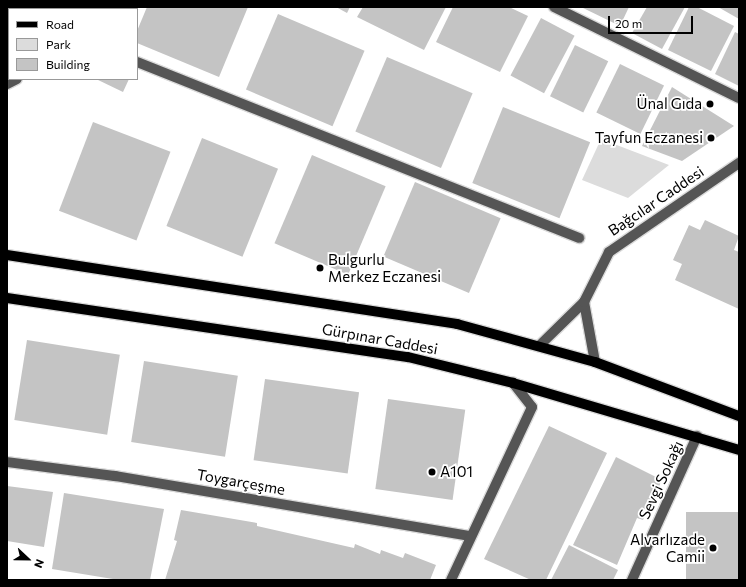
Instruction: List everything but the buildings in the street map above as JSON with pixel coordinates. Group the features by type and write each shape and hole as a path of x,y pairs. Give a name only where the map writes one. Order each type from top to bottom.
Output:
{"main road":[{"name":"Gürpınar Caddesi","path":"7,255 457,324 595,362 739,416"},
{"name":"Gürpınar Caddesi","path":"7,298 408,357 513,383 697,436 739,450"}],"street":[{"path":"554,7 739,98"},
{"path":"138,62 579,238"},
{"name":"Bağcılar Caddesi","path":"540,346 584,302 609,252 739,163"},
{"path":"584,302 595,362"},
{"path":"451,580 470,536 532,407 513,383"},
{"name":"Sevgi Sokağı","path":"632,580 697,436"},
{"name":"Toygarçeşme","path":"7,462 116,476 470,536"}],"green space":[{"path":"601,139 669,165 628,198 582,180"}],"place":[{"name":"Ünal Gıda","path":"710,104"},
{"name":"Tayfun Eczanesi","path":"711,138"},
{"name":"Bulgurlu Merkez Eczanesi","path":"320,268"},
{"name":"A101","path":"432,472"},
{"name":"Alvarlızade Camii","path":"713,548"}]}
